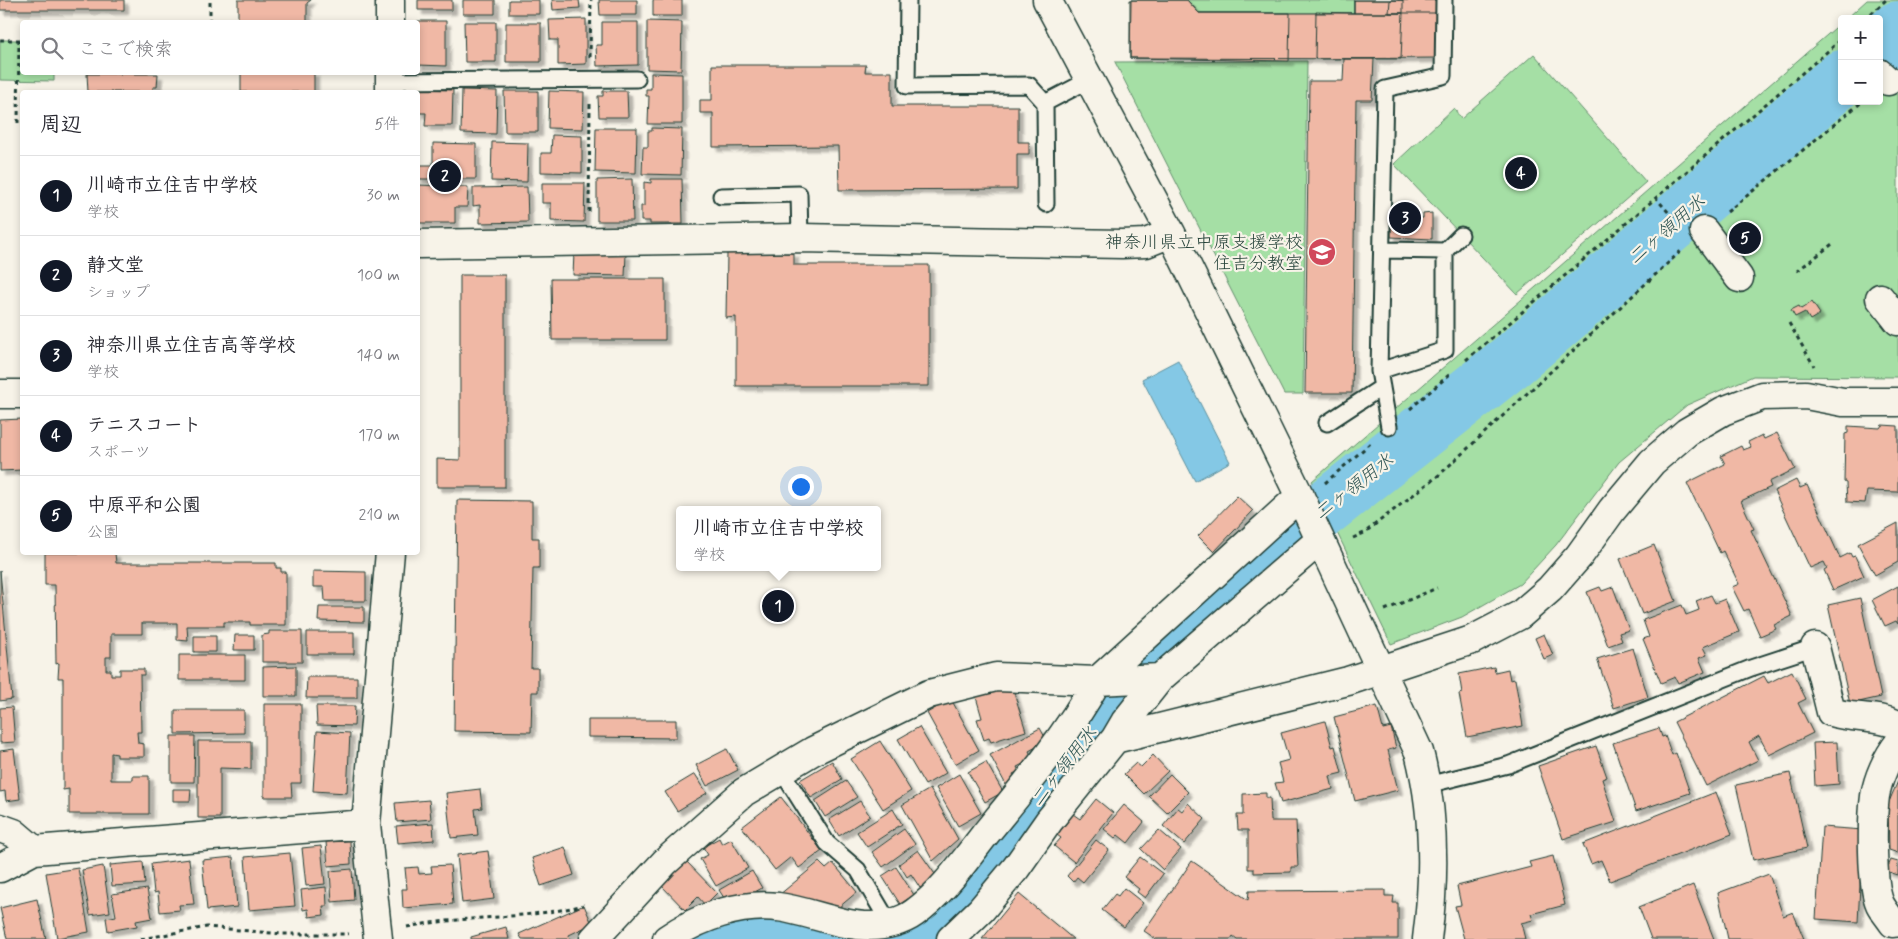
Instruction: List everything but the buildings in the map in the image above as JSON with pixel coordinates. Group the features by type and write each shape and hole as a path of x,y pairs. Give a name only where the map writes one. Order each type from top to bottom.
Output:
{"street":[{"path":"390,0 390,20"},
{"path":"1047,0 1171,233 1302,499 1419,752 1428,785 1432,824 1430,910 1427,939"},
{"path":"420,244 800,238 1146,244 1171,233"},
{"path":"1698,236 1739,278"},
{"path":"1880,298 1898,321"},
{"path":"0,394 20,394"},
{"path":"1115,739 1348,681 1472,640 1520,615 1550,589 1579,556 1652,462 1687,432 1723,411 1762,396 1806,395 1835,401 1898,402"},
{"path":"667,939 706,918 730,910 757,906 779,907 871,926 890,924 913,913 945,884 1018,795 1085,702 1097,681 1302,499"},
{"path":"951,939 993,896 1049,821 1115,739 1124,722 1160,678 1319,537"},
{"path":"378,936 366,824 390,555"},
{"path":"1815,647 1831,712 1848,717 1883,720 1898,726"},
{"path":"594,939 665,862 744,792 813,751 929,694 996,676 1097,681 1160,678"},
{"path":"1890,926 1880,904 1874,879 1875,796 1886,764 1898,744"},
{"path":"0,868 34,850 366,824"},
{"path":"0,828 14,833 34,850"}],"lane":[{"path":"908,0 907,86 1029,85 1045,103 1046,204"},
{"path":"1389,427 1380,371 1385,89 1443,76 1444,0"},
{"path":"390,82 637,78"},
{"path":"1045,103 1089,80"},
{"path":"721,196 799,194 800,238"},
{"path":"1380,371 1445,350 1445,251 1461,235"},
{"path":"1382,250 1445,251"},
{"path":"1327,423 1382,387"},
{"path":"1428,785 1508,765 1751,668 1815,647"},
{"path":"781,770 827,843 858,870 890,924"}],"path":[{"path":"210,0 210,20"},
{"path":"589,241 591,0"},
{"path":"1869,15 1886,0"},
{"path":"0,40 20,40"},
{"path":"1463,364 1655,197 1838,42"},
{"path":"18,123 20,68"},
{"path":"1350,540 1364,533 1439,475 1698,236 1858,105"},
{"path":"1655,197 1698,236"},
{"path":"1797,271 1835,242"},
{"path":"1789,324 1835,401"},
{"path":"1302,499 1320,486 1455,370"},
{"path":"1358,621 1437,588"},
{"path":"141,939 207,927 282,934 378,936 425,923 530,915 586,904"}],"green space":[{"path":"1187,0 1354,0 1354,13 1199,13"},
{"path":"1867,0 1898,0 1898,377 1753,376 1687,405 1619,462 1556,545 1520,584 1462,617 1391,644 1312,481 1838,25 1838,105 1883,105 1883,15 1850,15"},
{"path":"0,40 20,40 20,75 54,75 54,81 0,80"},
{"path":"1534,54 1646,182 1517,294 1394,164 1454,108 1461,119"},
{"path":"1307,61 1303,394 1284,394 1115,62"}],"water":[{"path":"1178,360 1230,462 1195,481 1142,379"}],"waterway":[{"name":"二ヶ領用水","path":"1883,42 1898,29"},
{"name":"二ヶ領用水","path":"910,939 925,929 972,883 1108,707 1153,657 1262,558 1513,360 1838,81"},
{"name":"二ヶ領用水","path":"698,939 713,932 745,926 780,927 829,939"}],"place":[{"name":"テニスコート","path":"1521,173"},
{"name":"静文堂","path":"445,176"},
{"name":"神奈川県立住吉高等学校","path":"1405,218"},
{"name":"中原平和公園","path":"1745,238"},
{"name":"神奈川県立中原支援学校 住吉分教室","path":"1322,252"},
{"name":"川崎市立住吉中学校","path":"778,606"}]}
